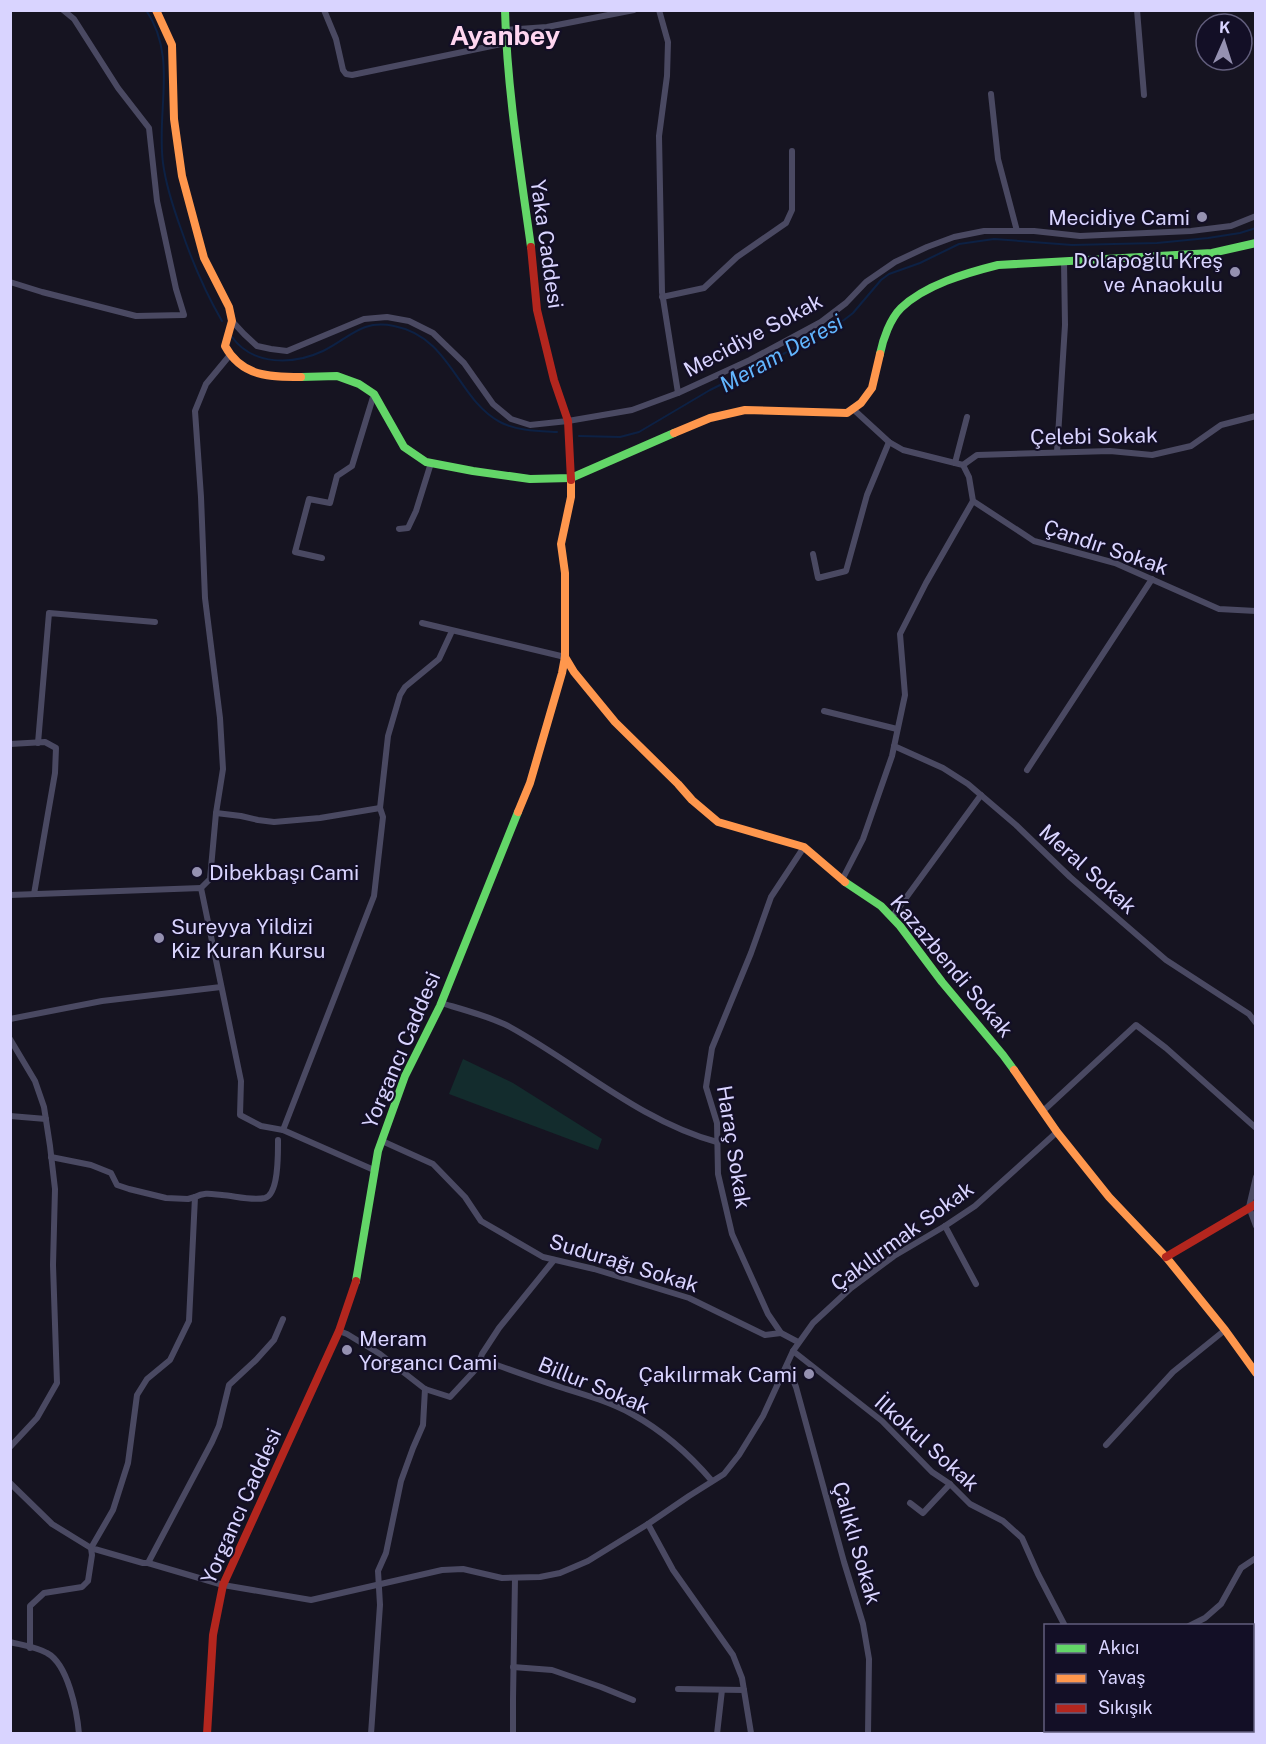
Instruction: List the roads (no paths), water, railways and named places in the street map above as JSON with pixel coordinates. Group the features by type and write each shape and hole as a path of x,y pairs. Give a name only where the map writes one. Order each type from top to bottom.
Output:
{"street":[{"path":"10,282 136,315 184,315 157,201 149,128 118,88 74,19 63,10"},
{"path":"156,10 172,45 174,119 182,176 204,258 229,307 232,321 225,346 230,355 242,367 254,373 282,377 337,376 359,384 374,394 404,447 430,463 530,479 571,478 710,418 745,410 847,413 861,403 872,388 881,349 890,325 900,309 917,296 966,273 998,266 1212,253 1256,243"},
{"path":"324,10 336,39 346,74 352,75 506,43"},
{"name":"Yaka Caddesi","path":"505,10 506,43 520,177 531,246 537,310 554,380 568,421 571,478"},
{"path":"506,30 547,27 634,10"},
{"path":"658,10 668,42 667,76 659,136 662,297 678,393"},
{"path":"1137,10 1144,95"},
{"path":"991,94 998,159 1017,231"},
{"path":"662,297 704,288 737,257 786,223 792,210 792,151"},
{"name":"Mecidiye Sokak","path":"232,321 257,346 287,351 364,319 387,317 409,321 433,333 464,363 493,404 511,419 530,425 632,410 678,393 750,360 821,322 846,303 866,282 895,262 954,237 984,231 1034,231 1080,236 1191,231 1231,226 1256,216"},
{"path":"1057,452 1065,325 1064,262"},
{"path":"10,895 201,888 210,879 223,768 220,718 205,598 195,411 206,384 230,355"},
{"path":"322,558 295,552 309,498 330,503 337,476 352,466 374,394"},
{"path":"843,880 863,839 892,756 905,695 900,634 973,501 969,477 963,465 903,450 889,442 853,409"},
{"name":"Çelebi Sokak","path":"963,465 977,455 1110,451 1152,455 1191,446 1221,424 1256,416"},
{"path":"955,463 967,417"},
{"path":"813,554 818,579 846,571 867,495 889,442"},
{"path":"399,529 408,528 416,511 430,463"},
{"name":"Yorgancı Caddesi","path":"207,1734 213,1635 223,1585 339,1331 357,1277 374,1170 382,1141 405,1076 441,1003 530,783 562,673 565,657 565,573 561,544 571,497 571,478"},
{"name":"Çandır Sokak","path":"973,501 1034,541 1115,563 1219,609 1256,610"},
{"path":"1027,770 1152,579"},
{"path":"38,743 49,613 155,622"},
{"path":"422,622 565,657"},
{"path":"284,1130 374,896 383,817 380,808 388,736 400,695 405,687 439,659 452,631"},
{"name":"Kazazbendi Sokak","path":"565,657 574,672 615,722 692,800 718,822 804,847 892,917 1003,1055 1057,1132 1109,1197 1166,1257 1225,1330 1256,1373"},
{"path":"824,711 897,729"},
{"path":"10,744 45,742 56,748 53,785 34,894"},
{"name":"Meral Sokak","path":"894,746 943,768 968,784 1166,960 1249,1014 1256,1023"},
{"path":"892,917 981,795"},
{"path":"216,813 274,822 320,818 380,808"},
{"name":"Haraç Sokak","path":"781,1333 768,1314 732,1234 718,1174 717,1123 706,1087 712,1048 771,897 804,847"},
{"path":"201,888 241,1081 240,1115 261,1126 284,1130 374,1170"},
{"path":"10,1019 102,1001 221,987"},
{"path":"441,1003 508,1026 625,1100 694,1135 717,1142"},
{"path":"1042,1111 1136,1025 1166,1048 1256,1128"},
{"path":"10,1039 35,1081 46,1119 55,1189 53,1266 57,1383 37,1418 10,1447"},
{"path":"10,1116 46,1119"},
{"name":"Çakılırmak Sokak","path":"10,1483 52,1524 91,1548 223,1585 311,1600 442,1570 463,1569 502,1578 540,1577 560,1573 588,1562 724,1474 739,1455 763,1416 793,1351 813,1323 851,1288 894,1256 975,1206 1057,1132"},
{"path":"51,1157 91,1165 111,1173 117,1185 166,1198 188,1199 203,1193 266,1198 271,1194 273,1188 278,1162 278,1140"},
{"name":"Sudurağı Sokak","path":"382,1141 434,1164 465,1197 481,1221 543,1257 594,1269 689,1298 765,1335 781,1333"},
{"path":"1256,1177 1252,1205 1256,1226"},
{"path":"30,1648 30,1606 44,1593 82,1587 88,1581 91,1548 113,1510 128,1463 137,1395 147,1379 170,1360 189,1321 195,1197"},
{"path":"1166,1257 1252,1205"},
{"path":"945,1226 976,1284"},
{"path":"339,1331 380,1354 424,1389 450,1397 477,1368 499,1328 554,1260"},
{"path":"148,1563 212,1442 219,1426 229,1384 274,1340 283,1319"},
{"path":"1106,1445 1173,1372 1225,1330"},
{"path":"781,1333 798,1342"},
{"name":"İlkokul Sokak","path":"793,1351 882,1421 932,1472 950,1484 970,1504 1003,1521 1022,1538 1064,1624"},
{"name":"Billur Sokak","path":"480,1359 594,1398 630,1413 678,1444 712,1481"},
{"name":"Çalıklı Sokak","path":"787,1365 863,1624 869,1659 868,1734"},
{"path":"371,1734 380,1605 378,1571 386,1553 401,1481 423,1425 424,1389"},
{"path":"910,1503 923,1513 950,1484"},
{"path":"648,1524 673,1570 733,1655 742,1678 751,1733"},
{"path":"1194,1624 1205,1618 1221,1604 1241,1568 1256,1558"},
{"path":"513,1734 515,1578"},
{"path":"10,1642 47,1653 56,1661 66,1678 80,1734"},
{"path":"513,1666 552,1670 633,1700"},
{"path":"678,1689 744,1690"},
{"path":"717,1734 722,1690"}],"waterway":[{"name":"Meram Deresi","path":"146,10 156,28 164,65 162,143 168,188 194,265 222,321"},
{"name":"Meram Deresi","path":"579,436 620,437 639,432 710,390 785,353 844,320 889,274 920,263 959,244 994,239 1072,245 1157,243 1208,238 1256,228"},
{"name":"Meram Deresi","path":"232,337 241,347 262,358 287,360 299,359 323,351 364,327 394,326 413,332 429,342 473,399 485,412 500,422 520,429 557,432"}],"place":[{"name":"Mecidiye Cami","path":"1202,217"},
{"name":"Dolapoğlu Kreş ve Anaokulu","path":"1235,272"},
{"name":"Dibekbaşı Cami","path":"197,872"},
{"name":"Sureyya Yildizi Kiz Kuran Kursu","path":"159,938"},
{"name":"Meram Yorgancı Cami","path":"347,1350"},
{"name":"Çakılırmak Cami","path":"809,1374"}],"district":[{"name":"Ayanbey","path":"505,35"}]}
